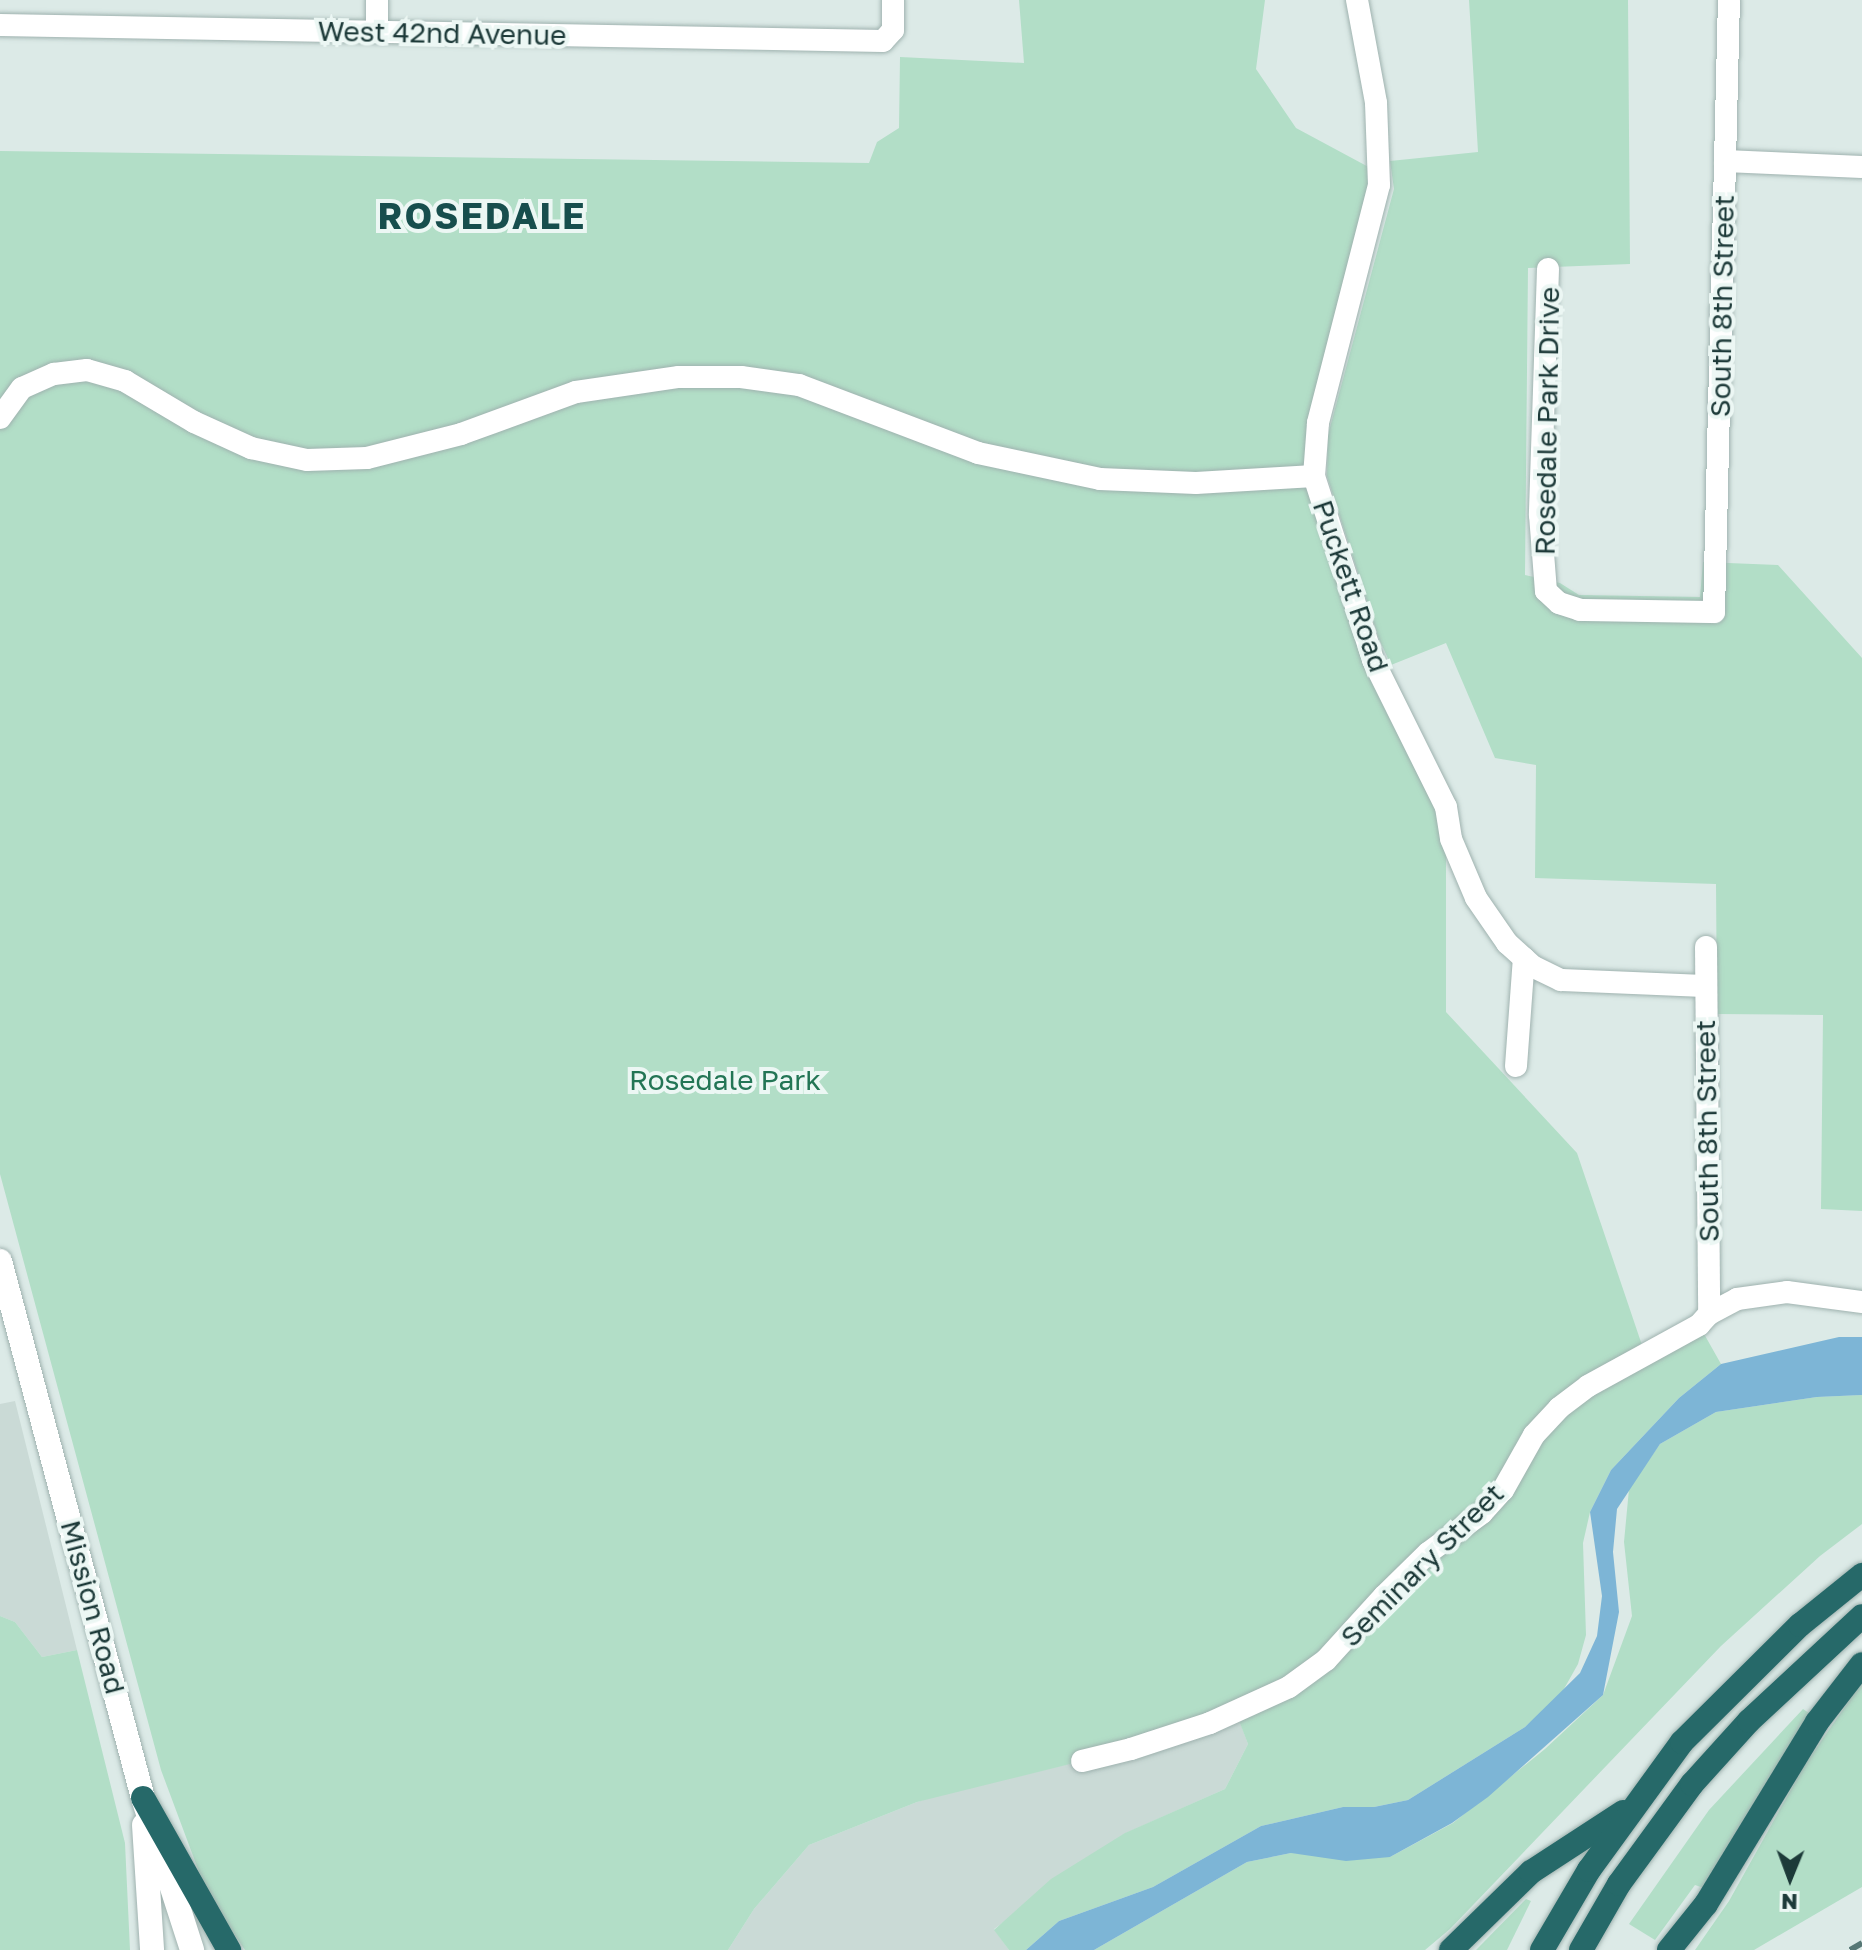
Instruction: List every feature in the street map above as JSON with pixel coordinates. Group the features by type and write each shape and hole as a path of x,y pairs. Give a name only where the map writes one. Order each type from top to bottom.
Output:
{"highway":[{"path":"1542,1950 1556,1922 1635,1804 1682,1742 1750,1671 1853,1581"},
{"path":"1581,1950 1619,1884 1692,1784 1749,1721 1862,1616"},
{"path":"1669,1950 1706,1904 1817,1722 1862,1664"},
{"path":"143,1798 229,1950"},
{"path":"1451,1950 1531,1872 1635,1804"}],"main road":[{"name":"Mission Road","path":"0,1261 143,1798 192,1950"},
{"path":"143,1798 152,1950"}],"street":[{"path":"377,0 377,32"},
{"name":"West 42nd Avenue","path":"0,25 883,41 893,30 893,0"},
{"name":"Puckett Road","path":"1357,0 1376,103 1379,185 1318,423 1314,476 1373,660 1446,807 1451,839 1476,898 1507,943 1524,958 1561,980 1705,986"},
{"name":"South 8th Street","path":"1714,612 1729,0"},
{"path":"1725,161 1862,167"},
{"name":"Rosedale Park Drive","path":"1548,269 1540,515 1546,591 1559,603 1580,610 1714,612"},
{"path":"0,418 22,388 54,374 87,370 125,381 194,422 251,448 307,460 367,458 461,434 576,392 679,377 741,377 799,385 978,453 1072,474 1196,483 1314,476"},
{"name":"South 8th Street","path":"1706,947 1709,1314"},
{"path":"1516,1066 1524,958"},
{"name":"Seminary Street","path":"1082,1761 1131,1749 1210,1723 1289,1687 1326,1660 1428,1553 1482,1513 1503,1490 1534,1435 1559,1408 1588,1386 1699,1325 1709,1314 1737,1299 1787,1292 1862,1302"}],"shaded area":[{"path":"15,1401 77,1650 42,1657 15,1622 0,1616 0,1404"},
{"path":"1231,1698 1248,1744 1225,1789 1126,1833 994,1929 1009,1950 728,1950 754,1909 809,1845 917,1802"}],"green space":[{"name":"Rosedale Park","path":"1019,0 1265,0 1256,69 1296,128 1376,171 1318,423 1329,529 1446,807 1446,1012 1577,1153 1645,1354 1699,1325 1721,1364 1679,1398 1611,1470 1590,1512 1583,1543 1586,1635 1578,1664 1560,1696 1525,1727 1408,1800 1374,1807 1343,1807 1261,1826 1153,1887 1059,1921 1026,1950 1009,1950 994,1930 1051,1879 1125,1833 1225,1789 1248,1744 1236,1713 1082,1761 917,1802 809,1845 754,1909 728,1950 245,1950 208,1896 161,1770 0,1174 0,151 869,163 877,142 899,128 900,57 1024,63"},
{"path":"1469,0 1628,0 1630,264 1528,268 1525,575 1560,583 1579,595 1700,597 1703,562 1778,565 1862,658 1862,1211 1821,1209 1823,1015 1717,1014 1716,884 1535,878 1536,765 1495,758 1446,643 1391,665 1379,639 1327,476 1328,435 1394,189 1390,161 1478,152"},
{"path":"1862,1395 1862,1524 1820,1556 1721,1646 1450,1929 1425,1950 1094,1950 1247,1862 1291,1853 1390,1857 1453,1823 1545,1749 1603,1695 1632,1616 1624,1542 1629,1489 1660,1444 1716,1412 1817,1397"},
{"path":"0,1616 15,1622 42,1657 77,1650 125,1843 130,1950 0,1950"},
{"path":"1862,1682 1862,1887 1754,1950 1695,1950 1729,1901 1804,1766"},
{"path":"1803,1709 1809,1713 1704,1888 1695,1885 1655,1940 1629,1924 1709,1810"},
{"path":"1526,1899 1531,1901 1507,1950 1476,1950"}],"water":[{"path":"1839,1337 1862,1337 1862,1395 1817,1397 1716,1412 1660,1444 1617,1509 1613,1552 1619,1612 1603,1695 1488,1797 1452,1823 1390,1857 1346,1861 1291,1853 1247,1862 1094,1950 1026,1950 1059,1921 1153,1887 1261,1826 1343,1807 1374,1807 1408,1800 1525,1727 1580,1673 1597,1636 1602,1596 1590,1512 1611,1470 1679,1398 1721,1364"}],"railway":[{"path":"1850,1950 1862,1943"}],"district":[{"name":"ROSEDALE","path":"482,216"}]}
